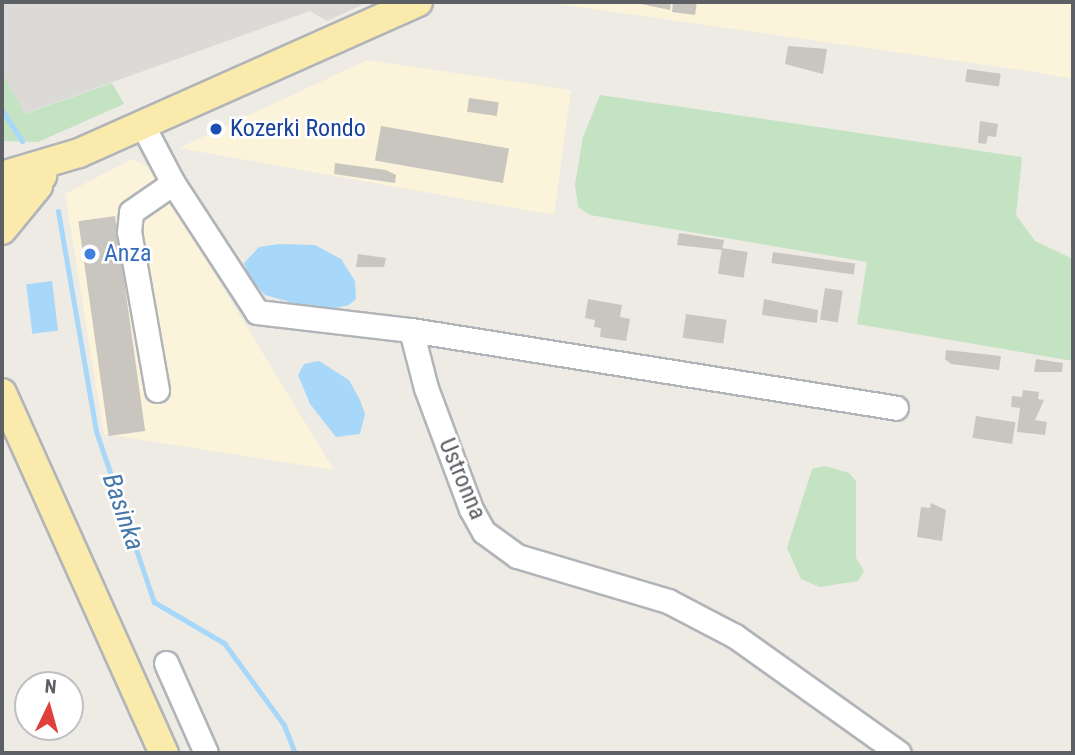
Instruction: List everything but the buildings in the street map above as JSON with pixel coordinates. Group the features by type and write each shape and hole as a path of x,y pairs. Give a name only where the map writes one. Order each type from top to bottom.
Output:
{"main road":[{"path":"2,198 47,167 418,2"},
{"path":"2,167 47,167"},
{"path":"2,176 47,167"},
{"path":"2,230 47,167"},
{"path":"2,393 164,753"}],"street":[{"path":"142,124 173,183 257,312 411,330 895,408"},
{"path":"157,390 129,232 131,212 173,183"},
{"name":"Ustronna","path":"411,330 430,400 471,509 484,532 516,556 668,601 735,636 899,753"},
{"path":"166,663 206,753"}],"shaded area":[{"path":"2,2 368,2 327,21 310,11 24,114 2,73"},
{"path":"544,2 1073,2 1073,79 1035,72"},
{"path":"367,60 571,90 554,215 179,148"},
{"path":"132,159 150,168 334,470 104,434 65,194"}],"green space":[{"path":"2,73 25,114 112,83 124,104 38,142 2,141"},
{"path":"600,95 1022,157 1016,215 1035,241 1073,259 1073,361 857,324 867,262 590,215 578,207 575,185 583,137"},
{"path":"825,466 849,473 856,481 856,558 864,571 858,581 820,587 801,579 787,548 812,469"}],"water":[{"path":"279,244 315,245 341,259 355,281 356,299 349,305 322,311 265,295 249,277 244,263 259,247"},
{"path":"52,281 58,331 32,334 26,284"},
{"path":"319,361 349,380 365,414 360,434 336,437 310,404 298,375 304,364"}],"waterway":[{"name":"Basinka","path":"2,110 22,141"},
{"name":"Basinka","path":"58,211 96,431 154,602 224,643 284,725 295,753"}],"place":[{"name":"Kozerki Rondo","path":"216,129"},
{"name":"Anza","path":"90,254"}]}
